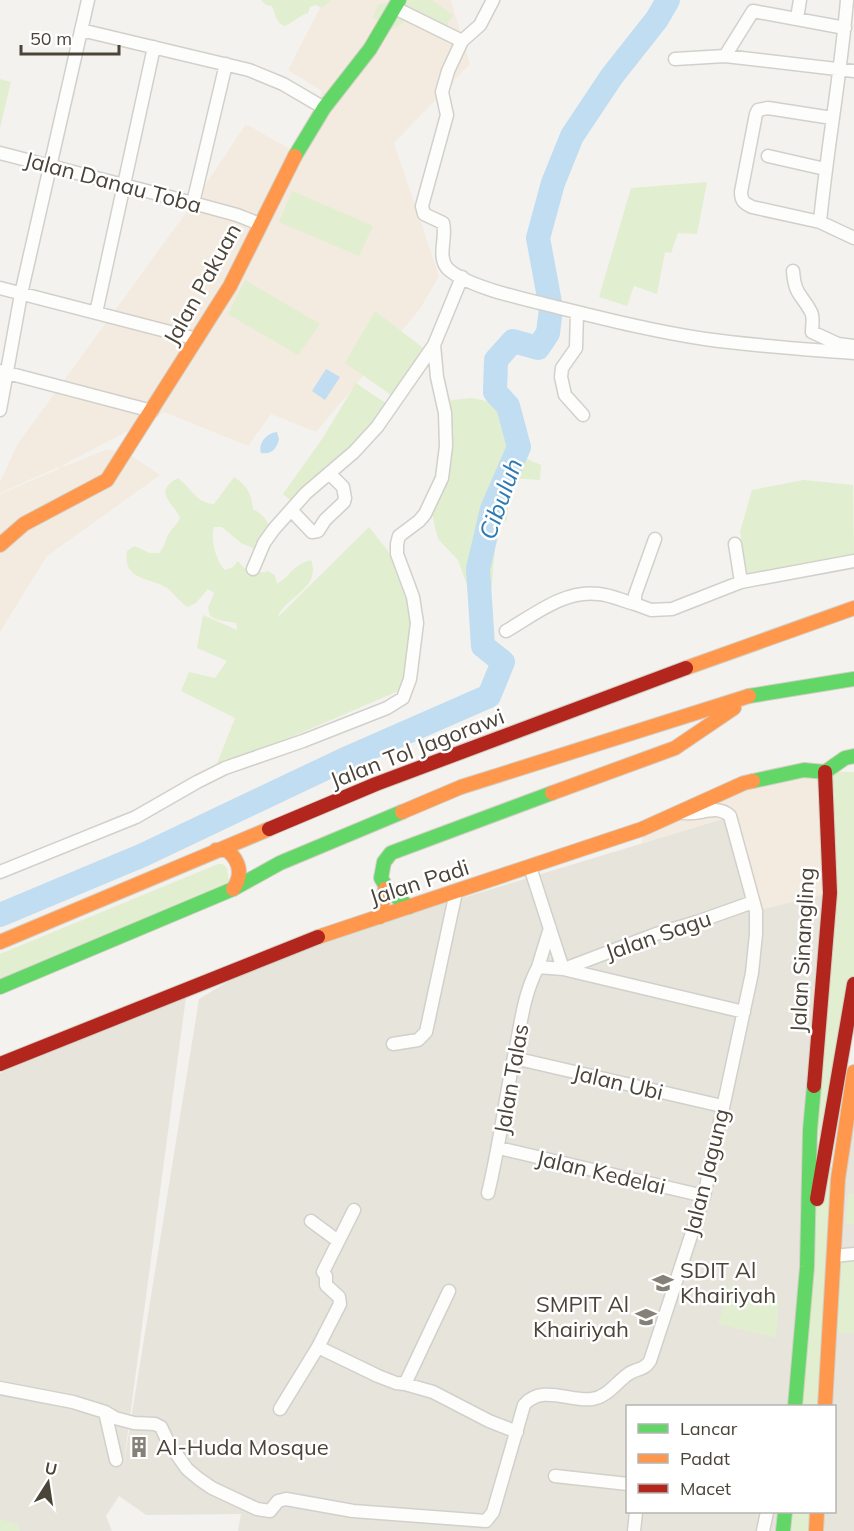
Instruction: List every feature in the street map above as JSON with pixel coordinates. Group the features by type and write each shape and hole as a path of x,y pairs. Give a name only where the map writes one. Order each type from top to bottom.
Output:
{"main road":[{"name":"Jalan Pakuan","path":"1,541 34,516 89,492 107,480 230,286 297,153 324,108 370,49 397,4"},
{"name":"Jalan Tol Jagorawi","path":"0,942 376,784 854,608"},
{"path":"0,987 233,889 280,863 461,787 756,694 854,679"},
{"path":"380,917 385,889 381,872 382,863 391,853 675,748 756,694"},
{"path":"825,772 844,758 854,756"},
{"name":"Jalan Padi","path":"0,1064 321,936 642,829 744,783 804,770 825,772"},
{"name":"Jalan Sinangling","path":"807,1267 810,1130 830,893 825,772"},
{"path":"216,850 227,850 234,858 239,871 239,880 233,889"},
{"path":"385,889 409,907"},
{"path":"795,1405 807,1267 854,984"},
{"path":"825,1405 838,1179 854,1072"},
{"path":"810,1130 820,1136 828,1132"},
{"path":"810,1130 838,1179"},
{"path":"783,1531 785,1513"},
{"path":"816,1531 817,1513"}],"street":[{"path":"0,410 3,371 88,0"},
{"path":"493,0 480,25 462,41 444,86 442,92 447,115 422,206 424,214 443,224 444,262 448,268 462,277 505,295 704,339 854,353"},
{"path":"797,18 800,0"},
{"path":"820,222 847,0"},
{"path":"397,4 462,41"},
{"path":"725,56 753,11 845,28"},
{"path":"81,30 257,73 283,84 324,108"},
{"path":"96,313 154,47"},
{"path":"675,59 725,56 854,71"},
{"path":"193,203 226,64"},
{"path":"832,118 768,108 758,110 741,199 752,207 820,222 854,238"},
{"name":"Jalan Danau Toba","path":"0,153 125,184 237,215 260,224"},
{"path":"768,156 825,169"},
{"path":"793,271 794,284 799,297 812,314 812,332 838,344 854,346"},
{"path":"253,569 264,543 291,510 306,493 354,452 377,427 434,345 462,277"},
{"path":"0,288 197,339"},
{"path":"576,312 576,348 562,368 561,377 565,395 583,415"},
{"path":"0,872 136,817 225,768 387,708 403,698 410,679 417,623 413,597 397,554 397,544 399,536 425,514 442,478 447,446 445,413 437,377 434,345"},
{"path":"3,371 152,411"},
{"path":"291,510 312,532 318,531 345,498 343,487 329,473"},
{"path":"635,604 635,595 655,539"},
{"path":"735,544 741,582"},
{"path":"506,631 563,598 582,594 600,594 651,610 672,609 741,582 854,561"},
{"name":"Jalan Jagung","path":"0,1388 73,1402 134,1423 155,1424 187,1469 212,1488 263,1511 270,1511 278,1501 286,1499 353,1511 486,1521 493,1512 524,1405 528,1400 558,1395 593,1399 603,1395 629,1373 647,1367 654,1352 704,1196 752,973 756,911 730,816 726,811 718,809 692,814 678,811"},
{"path":"530,867 562,969"},
{"path":"393,1044 418,1040 426,1032 456,892"},
{"name":"Jalan Sagu","path":"562,969 656,934 753,902"},
{"name":"Jalan Talas","path":"488,1193 499,1148 528,986 538,967 551,928"},
{"path":"538,967 562,969 744,1012"},
{"name":"Jalan Ubi","path":"514,1058 722,1106"},
{"name":"Jalan Kedelai","path":"499,1148 704,1196"},
{"path":"280,1409 318,1347 340,1302 339,1297 327,1288 323,1272 354,1210"},
{"path":"311,1221 338,1241"},
{"path":"834,1256 854,1254"},
{"path":"405,1383 449,1291"},
{"path":"318,1347 378,1376 433,1392 489,1421 517,1432"},
{"path":"105,1412 116,1460"},
{"path":"555,1476 626,1484"},
{"path":"634,1531 636,1513"},
{"path":"763,1531 766,1513"}],"shaded area":[{"path":"324,0 451,0 470,64 394,143 439,276 420,309 316,432 271,414 248,446 164,412 63,465 64,467 105,450 124,451 160,475 47,556 0,632 0,494 59,469 58,467 0,493 0,482 17,445 193,203 246,124 297,153 322,91 288,70"},
{"path":"825,772 830,893 756,911 728,817 642,843 642,829 744,783"},
{"path":"729,817 830,893 795,1405 626,1405 626,1513 785,1513 783,1531 238,1531 241,1514 146,1515 119,1496 106,1516 112,1531 0,1531 0,1073 186,997 123,1469 199,999 254,966 347,933"},
{"path":"854,1075 854,1531 816,1531 817,1513 836,1513 836,1405 825,1405"}],"green space":[{"path":"261,0 331,0 322,8 316,5 310,7 308,13 284,26 277,20 272,6 266,5"},
{"path":"389,0 432,0 453,15 445,28 405,15 404,22 393,29 373,16 378,5 387,3"},
{"path":"0,79 11,82 0,128"},
{"path":"707,182 697,234 678,233 671,253 665,252 657,294 634,286 627,306 599,297 631,188"},
{"path":"292,191 373,226 359,256 279,222"},
{"path":"245,280 320,324 298,355 228,314"},
{"path":"375,311 426,350 394,397 345,363"},
{"path":"356,383 390,406 362,440 293,503 283,494 322,439"},
{"path":"472,398 508,406 525,432 522,457 541,465 540,480 510,478 507,520 497,526 491,594 471,596 458,560 438,539 432,514 451,400"},
{"path":"234,477 248,491 253,509 264,518 270,531 257,550 241,543 222,527 214,527 215,550 225,570 233,567 238,561 244,568 251,571 267,572 266,570 275,575 277,584 296,567 311,560 313,570 307,586 287,604 278,617 369,527 388,551 416,627 408,687 282,741 216,766 235,718 181,691 189,672 215,678 227,661 197,648 203,615 237,630 236,623 210,616 208,608 214,593 208,589 196,603 187,607 167,588 139,577 129,568 127,551 134,546 150,553 159,553 162,549 168,535 180,518 165,493 170,483 178,478 198,498 214,504"},
{"path":"804,480 853,485 854,560 748,577 740,532 752,490"},
{"path":"825,772 854,772 854,979 828,1132 819,1136 811,1133 838,1179 834,1255 854,1256 854,1333 829,1334 825,1405 795,1405 807,1267 810,1130 830,893"},
{"path":"218,864 223,864 227,868 229,882 0,978 0,954"},
{"path":"848,1194 854,1194 854,1224 846,1223"},
{"path":"729,1286 779,1299 776,1338 718,1324"},
{"path":"785,1513 817,1513 816,1531 783,1531"},
{"path":"0,1519 19,1525 20,1531 0,1531"}],"water":[{"path":"326,369 340,377 325,400 312,391"},
{"path":"277,432 279,439 275,448 271,452 261,453 264,440 269,434"}],"waterway":[{"name":"Cibuluh","path":"0,915 143,855 343,760 489,696 503,662 483,646 478,569 492,509 519,447 508,406 495,392 496,360 513,341 538,348 548,333 551,308 538,238 553,183 572,136 612,76 657,19 668,0"}],"traffic: fast":[{"path":"295,156 324,108 370,49 399,0"},
{"path":"749,696 854,679"},
{"path":"753,781 804,770 825,772 845,758 854,756"},
{"path":"409,907 388,890 381,878 384,862 391,853 552,793"},
{"path":"0,987 233,889 280,863 402,812"},
{"path":"795,1405 807,1267 810,1130 814,1086"},
{"path":"783,1531 785,1513"}],"traffic: slow":[{"path":"0,545 24,524 107,480 230,286 295,156"},
{"path":"686,668 854,608"},
{"path":"402,812 461,787 749,696"},
{"path":"552,793 675,748 734,708"},
{"path":"318,937 642,829 753,781"},
{"path":"0,942 269,829"},
{"path":"216,850 227,850 237,863 239,873 233,889"},
{"path":"380,917 385,889"},
{"path":"825,1405 838,1179 854,1072"},
{"path":"816,1531 817,1513"}],"traffic: jam":[{"path":"269,829 376,784 686,668"},
{"path":"814,1086 830,893 825,772"},
{"path":"0,1064 318,937"},
{"path":"817,1199 854,984"}],"place":[{"name":"SDIT Al Khairiyah","path":"663,1283"},
{"name":"SMPIT Al Khairiyah","path":"646,1317"},
{"name":"Al-Huda Mosque","path":"139,1447"}]}
